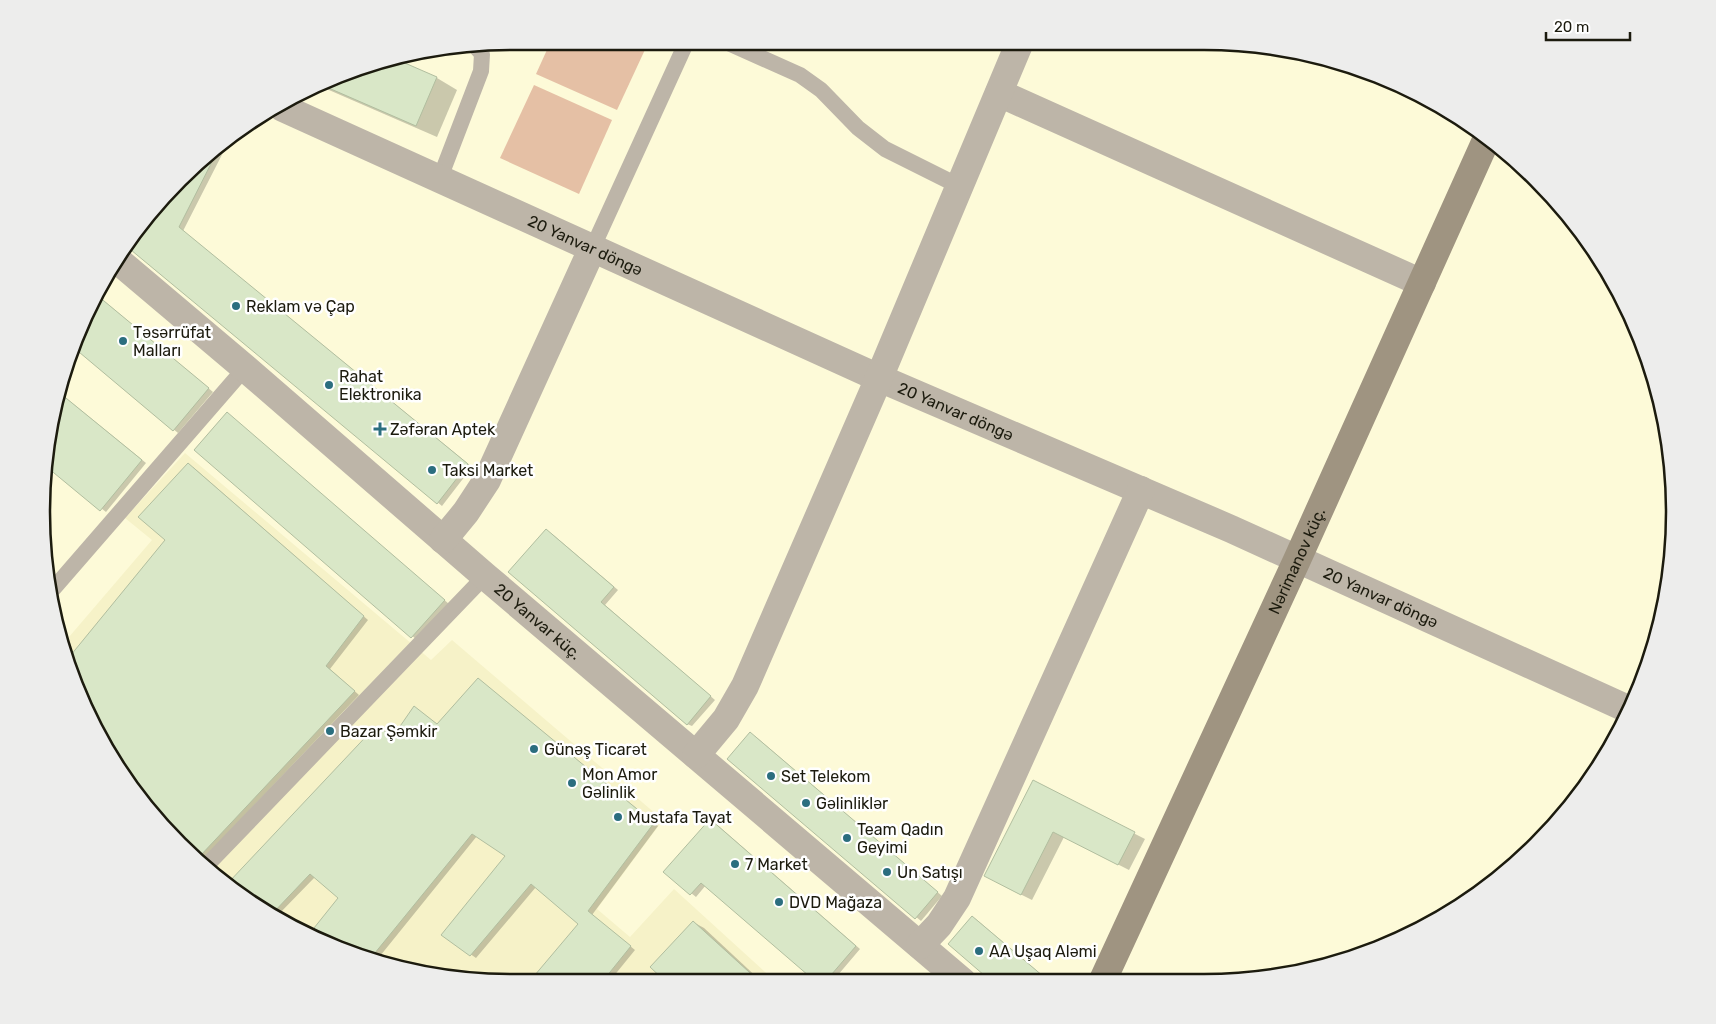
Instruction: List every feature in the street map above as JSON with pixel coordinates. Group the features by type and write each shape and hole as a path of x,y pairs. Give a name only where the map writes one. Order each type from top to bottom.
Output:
{"street":[{"path":"696,755 726,719 745,686 879,378 1017,50"},
{"path":"999,93 1422,283"},
{"name":"20 Yanvar döngə","path":"286,109 879,378 1231,529 1623,707"},
{"name":"Nərimanov küç.","path":"1106,974 1297,560 1484,144"},
{"path":"442,540 466,512 487,480 593,247"},
{"name":"20 Yanvar küç.","path":"122,264 245,368 442,540 954,974"},
{"path":"920,945 939,925 957,898 1141,490"}],"lane":[{"path":"593,247 683,50"},
{"path":"744,50 800,75 821,90 858,128 885,149 959,186"},
{"path":"440,178 481,71 482,54 480,51"},
{"path":"56,585 245,368"},
{"path":"210,862 485,576"}],"shaded area":[{"path":"547,50 645,50 617,110 536,74"},
{"path":"534,85 612,120 579,194 500,158"},
{"name":"Bazar Şəmkir","path":"185,453 431,660 452,640 663,820 597,909 630,937 674,889 767,974 512,974 452,970 422,965 392,958 335,939 281,912 231,879 185,839 145,793 128,769 112,743 85,689 68,638 152,540 125,518"}],"building":[{"path":"405,63 437,77 416,126 329,88 363,75"},
{"path":"213,160 179,227 468,464 437,504 131,250 165,207 185,185"},
{"path":"102,300 209,388 173,431 79,352"},
{"path":"65,397 142,460 100,511 52,471 59,422"},
{"path":"227,412 445,600 411,638 194,450"},
{"path":"188,463 364,616 326,666 355,691 202,854 165,817 128,769 112,743 85,689 73,653 165,540 138,517"},
{"path":"546,529 614,587 601,602 711,696 687,725 508,572"},
{"path":"478,678 654,823 588,911 631,946 608,974 536,974 578,924 531,884 470,956 441,935 505,856 472,834 375,953 335,939 313,929 338,898 310,874 277,909 231,879 375,727 394,735 414,706 437,724"},
{"path":"750,732 938,892 915,919 727,759"},
{"path":"1033,780 1135,832 1118,865 1053,832 1021,895 984,876"},
{"path":"710,819 856,946 832,974 807,974 701,883 690,895 663,872"},
{"path":"972,916 1041,974 983,974 948,944"},
{"path":"693,921 751,974 657,974 650,967"}],"place":[{"name":"Reklam və Çap","path":"236,306"},
{"name":"Təsərrüfat Malları","path":"123,341"},
{"name":"Rahat Elektronika","path":"329,385"},
{"name":"Zəfəran Aptek","path":"380,429"},
{"name":"Taksi Market","path":"432,470"},
{"name":"Bazar Şəmkir","path":"330,731"},
{"name":"Günəş Ticarət","path":"534,749"},
{"name":"Set Telekom","path":"771,776"},
{"name":"Mon Amor Gəlinlik","path":"572,783"},
{"name":"Gəlinliklər","path":"806,803"},
{"name":"Mustafa Tayat","path":"618,817"},
{"name":"Team Qadın Geyimi","path":"847,838"},
{"name":"7 Market","path":"735,864"},
{"name":"Un Satışı","path":"887,872"},
{"name":"DVD Mağaza","path":"779,902"},
{"name":"AA Uşaq Aləmi","path":"979,951"}]}
